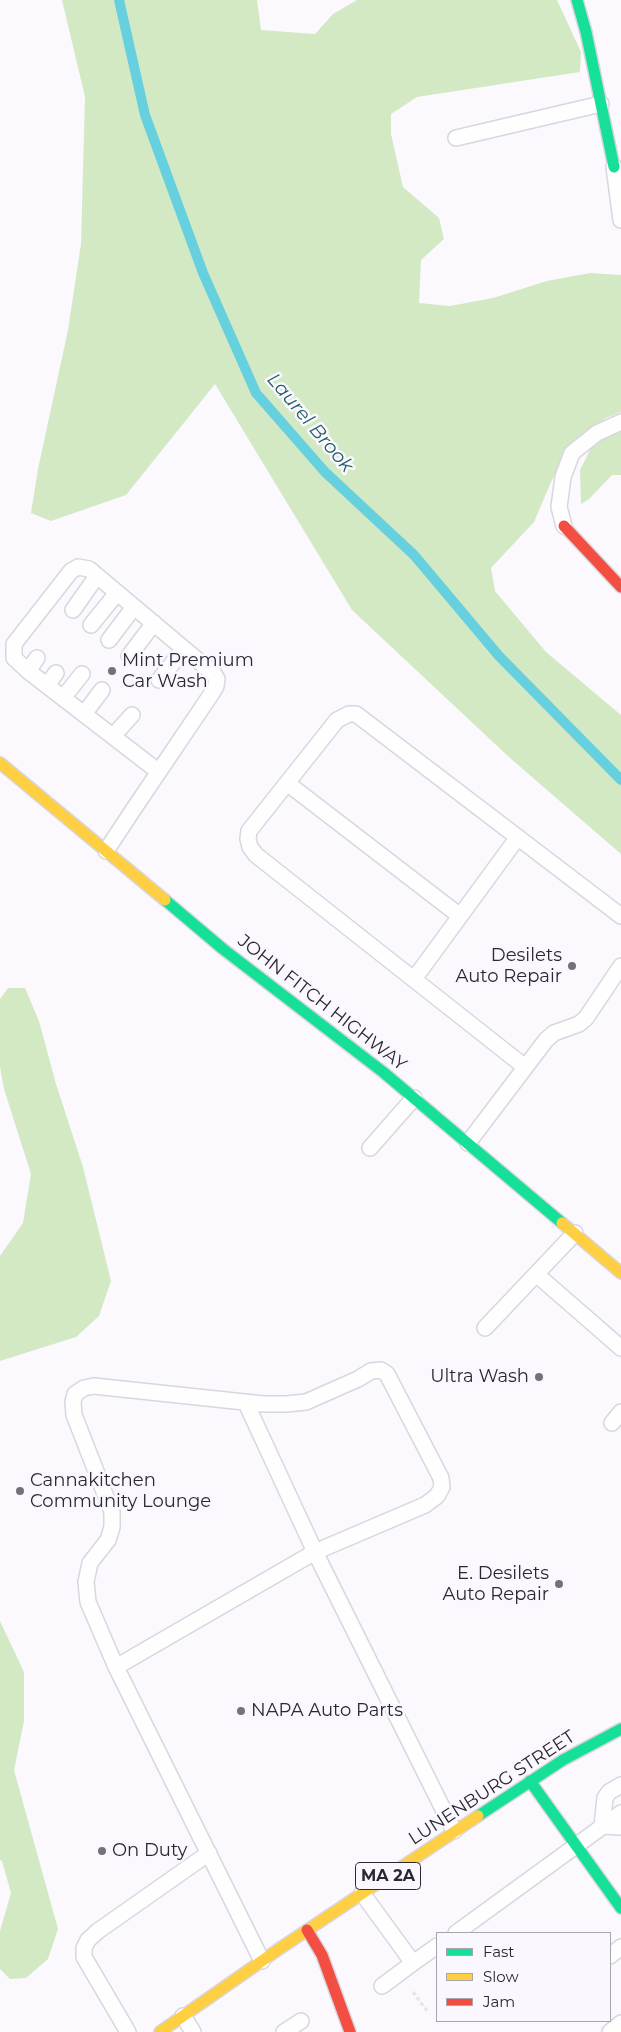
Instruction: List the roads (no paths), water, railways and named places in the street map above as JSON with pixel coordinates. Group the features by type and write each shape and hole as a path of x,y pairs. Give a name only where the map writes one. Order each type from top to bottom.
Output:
{"main road":[{"path":"577,0 586,32 614,167"},
{"path":"564,526 621,587"},
{"name":"JOHN FITCH HIGHWAY","path":"0,763 223,948 414,1098 621,1272"},
{"name":"LUNENBURG STREET","path":"160,2032 307,1930 530,1781 563,1760 621,1729"},
{"path":"530,1781 621,1908"},
{"path":"307,1930 322,1955 350,2032"}],"lane":[{"path":"456,138 601,104"},
{"path":"614,167 621,220"},
{"path":"564,526 559,507 563,477 572,453 597,433 621,422"},
{"path":"106,851 159,772 216,686 217,679 214,674 184,648 97,576 82,567 71,571 14,644 14,658 28,671 159,772"},
{"path":"73,610 97,576"},
{"path":"91,625 117,592"},
{"path":"110,640 134,607"},
{"path":"129,656 154,623"},
{"path":"159,680 184,648"},
{"path":"28,671 37,658"},
{"path":"46,685 56,673"},
{"path":"63,698 82,674"},
{"path":"84,714 102,690"},
{"path":"114,736 132,714"},
{"path":"525,1067 256,854 250,847 249,831 337,720 349,714 356,714 621,916"},
{"path":"287,783 460,916"},
{"path":"414,979 518,837"},
{"path":"468,1143 546,1040 554,1033 579,1024 586,1018 621,966"},
{"path":"370,1148 414,1098"},
{"path":"485,1328 575,1233"},
{"path":"536,1274 621,1348"},
{"path":"116,1667 315,1552 425,1505 437,1496 442,1487 441,1478 387,1374 381,1370 371,1371 358,1379 306,1402 286,1404 246,1402 94,1386 84,1388 75,1394 73,1402 74,1416 112,1512 112,1527 108,1540 90,1563 86,1582 88,1602 116,1667 262,1961"},
{"path":"246,1402 315,1552 454,1832"},
{"path":"602,1826 605,1798 609,1792 621,1785"},
{"path":"460,1932 473,1929 575,1846 621,1812"},
{"path":"602,1826 621,1827"},
{"path":"128,2032 84,1957 84,1948 88,1940 98,1931 208,1853"},
{"path":"362,1893 413,1963"},
{"path":"382,1986 436,1947"},
{"path":"611,1955 621,1947"},
{"path":"183,2016 192,2032"},
{"path":"284,2032 301,2021"},
{"path":"610,2032 621,2023"}],"waterway":[{"name":"Laurel Brook","path":"119,0 145,115 203,273 256,393 325,472 414,555 499,656 621,780"}],"place":[{"name":"Mint Premium Car Wash","path":"112,671"},
{"name":"Desilets Auto Repair","path":"572,966"},
{"name":"Ultra Wash","path":"539,1377"},
{"name":"Cannakitchen Community Lounge","path":"20,1491"},
{"name":"E. Desilets Auto Repair","path":"559,1584"},
{"name":"NAPA Auto Parts","path":"241,1711"},
{"name":"On Duty","path":"102,1851"}]}
